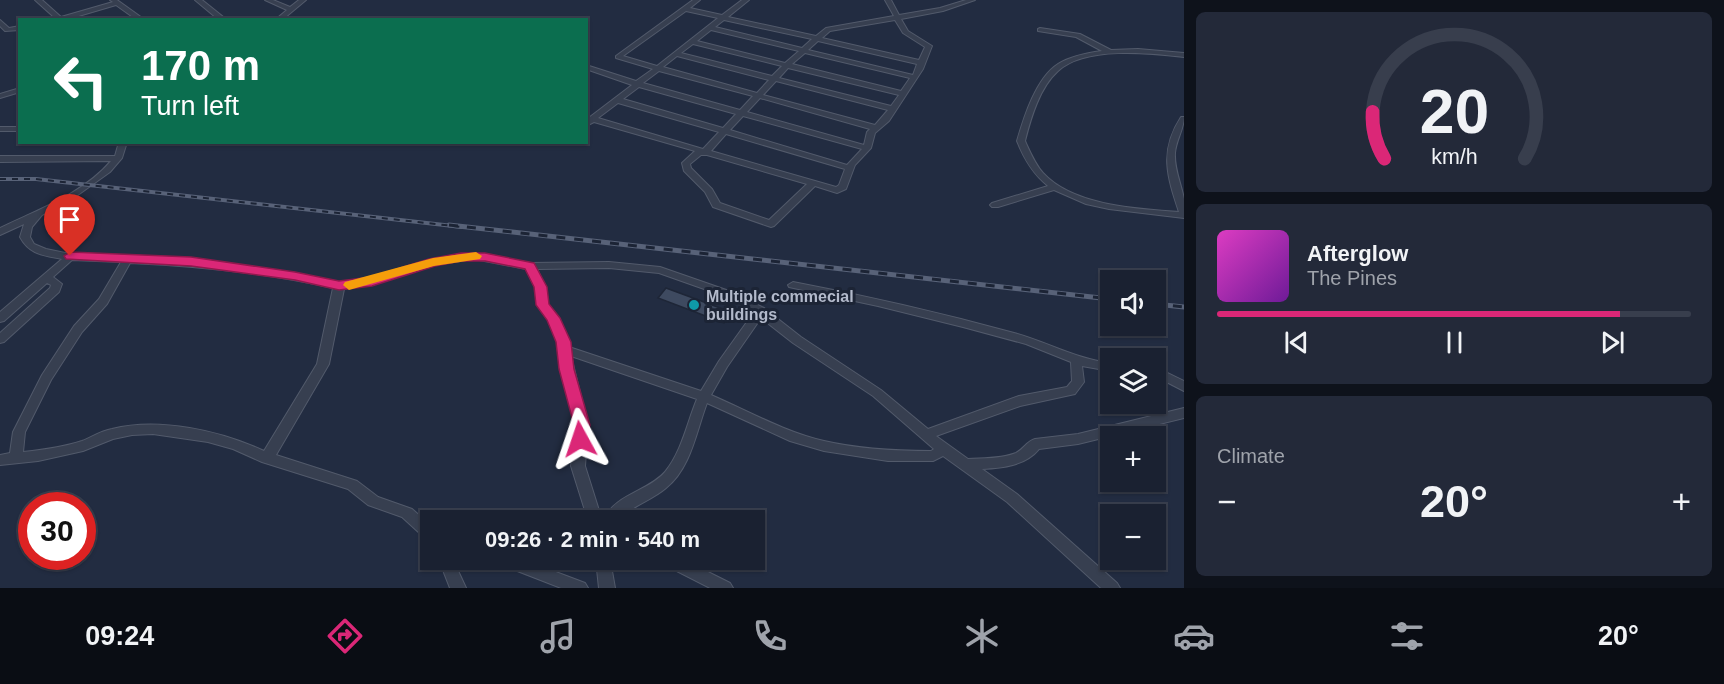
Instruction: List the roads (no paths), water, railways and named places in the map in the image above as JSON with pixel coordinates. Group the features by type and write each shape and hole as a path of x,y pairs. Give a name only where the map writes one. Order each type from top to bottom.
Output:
{"street":[{"path":"38,0 58,18"},
{"path":"198,0 221,18"},
{"path":"268,0 292,9"},
{"path":"281,18 303,0"},
{"path":"697,0 617,56 657,69 877,128"},
{"path":"590,121 746,0"},
{"path":"590,121 812,184 841,190 848,177 849,168 867,147 872,132 903,94 929,46 905,32 888,0"},
{"path":"812,184 771,224 716,205 709,191 687,170 686,163 725,132 802,51 831,27 941,10 972,0"},
{"path":"62,18 115,1 139,18"},
{"path":"685,9 921,63"},
{"path":"0,22 7,30 18,28"},
{"path":"709,28 914,77"},
{"path":"1040,30 1078,35 1111,52"},
{"path":"692,42 903,94"},
{"path":"1184,55 1157,52 1111,52 1077,58 1059,65 1046,80 1025,123 1021,141 1027,155 1042,177 1055,187 1092,201 1131,211 1184,214 1169,163 1173,140 1184,119"},
{"path":"676,54 893,109"},
{"path":"588,68 638,84 867,147"},
{"path":"0,96 18,91"},
{"path":"617,100 849,168"},
{"path":"0,129 18,129"},
{"path":"0,232 37,215 86,185 118,158 122,144"},
{"path":"0,159 118,158"},
{"path":"995,205 1055,187"},
{"path":"37,215 27,226 25,237 30,246 44,252 127,260 191,262 295,276 339,285 372,281 433,262 461,257 485,257 530,266 609,265 660,270 728,294 760,311 797,340 877,393 943,449 1012,498 1112,588"},
{"path":"0,318 70,256"},
{"path":"16,459 19,432 36,395 78,329 103,301 127,260"},
{"path":"530,266 540,287 543,305 553,318 564,350 582,425 578,466 592,510"},
{"path":"0,339 56,290 57,284 47,278"},
{"path":"267,458 323,364 339,285"},
{"path":"794,285 1009,335 1076,359 1100,365"},
{"path":"620,510 626,503 646,494 669,476 685,450 705,397 760,311"},
{"path":"564,350 705,397 795,437 824,446 888,456 933,456 943,449"},
{"path":"927,434 1019,401 1071,391 1078,382 1076,359"},
{"path":"1166,377 1184,386"},
{"path":"965,465 1018,459 1031,452 1035,444 1078,439 1184,413"},
{"path":"0,460 83,446 111,434 153,429 227,442 267,458 352,485 374,501 407,513 420,524"},
{"path":"450,570 458,588"},
{"path":"533,570 580,588"},
{"path":"604,570 607,588"},
{"path":"690,570 725,588"}],"railway":[{"path":"0,179 36,179 462,227"},
{"path":"449,225 1100,298"},
{"path":"1166,305 1184,307"}],"place":[{"name":"Multiple commecial buildings","path":"694,305"}]}
